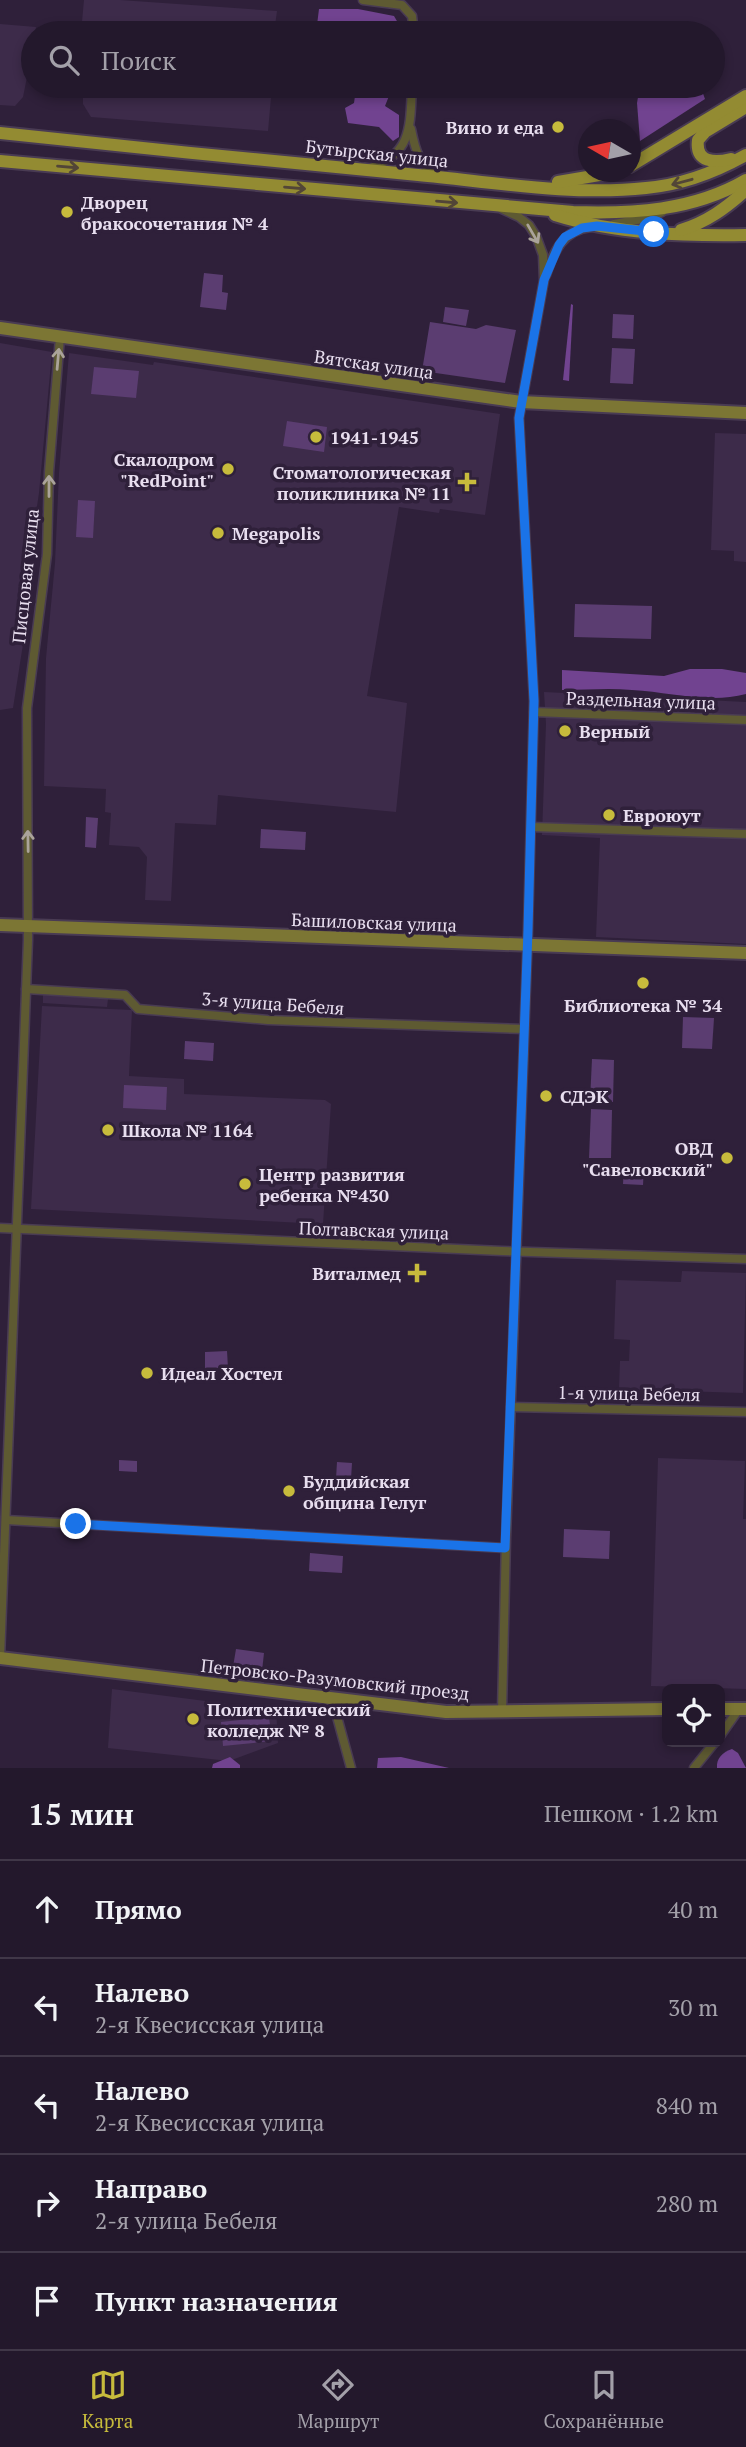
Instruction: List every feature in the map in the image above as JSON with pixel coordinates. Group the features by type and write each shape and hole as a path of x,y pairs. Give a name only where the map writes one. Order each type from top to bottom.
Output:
{"main road":[{"path":"641,160 746,96"},
{"path":"746,107 699,136 697,147 699,153 709,161 723,161 746,155"},
{"name":"Бутырская улица","path":"0,134 533,186 626,190 667,186 712,172 746,155"},
{"path":"0,161 534,210 611,213 682,205 721,193 746,180"},
{"path":"533,186 578,179"},
{"path":"660,233 698,224 722,211 746,190"},
{"path":"534,210 597,226 660,233 746,235"}],"street":[{"path":"363,0 401,5 412,16 413,21"},
{"path":"365,170 381,165 393,156 407,139 411,98"},
{"path":"410,126 416,152 422,162 431,172 441,177"},
{"path":"502,1711 505,1548 534,712 519,418 544,280 553,255 565,237 582,228 648,218 682,205"},
{"path":"496,206 529,225 542,255 544,280"},
{"name":"Вятская улица","path":"0,328 521,402 746,413"},
{"name":"Писцовая улица","path":"0,1658 28,926 27,708 47,554 50,453 60,337"},
{"name":"Раздельная улица","path":"534,712 746,720"},
{"path":"531,827 746,834"},
{"name":"Башиловская улица","path":"0,925 746,953"},
{"name":"3-я улица Бебеля","path":"26,989 125,995 138,1009 256,1019 524,1029"},
{"name":"Полтавская улица","path":"0,1228 516,1252 746,1259"},
{"name":"1-я улица Бебеля","path":"510,1406 746,1412"},
{"path":"6,1520 505,1548"},
{"name":"Петровско-Разумовский проезд","path":"0,1658 446,1712 662,1709"},
{"path":"335,1699 336,1713 351,1768"},
{"path":"725,1731 742,1709"},
{"path":"694,1768 711,1747"}],"shaded area":[{"path":"84,0 277,11 276,21 82,21"},
{"path":"319,9 358,9 394,16 397,21 318,21"},
{"path":"0,24 21,26 22,98 15,106 0,105"},
{"path":"83,98 271,98 268,131 91,117 83,104"},
{"path":"355,98 388,98 385,106 399,115 399,137 393,141 379,127 348,123 345,108 354,103"},
{"path":"638,98 705,99 641,140 641,119 638,119"},
{"path":"204,273 223,275 222,292 228,293 226,310 200,307"},
{"path":"571,304 573,305 569,381 563,380"},
{"path":"445,307 469,310 466,326 443,322"},
{"path":"613,314 634,315 633,339 612,338"},
{"path":"430,322 476,329 486,325 516,330 505,383 422,371"},
{"path":"0,343 52,352 39,493 31,546 27,546 24,569 34,574 13,708 0,710"},
{"path":"612,348 635,349 633,384 610,383"},
{"path":"69,353 153,365 154,362 500,414 485,515 440,509 439,513 399,507 367,696 407,703 396,812 218,795 216,825 175,823 171,901 145,900 147,857 139,847 109,845 111,813 105,812 106,789 44,786 46,658"},
{"path":"94,367 139,371 136,398 91,394"},
{"path":"287,421 327,427 324,452 283,446"},
{"path":"715,433 746,434 746,562 734,561 734,551 711,550"},
{"path":"78,500 95,501 93,538 76,537"},
{"path":"575,604 652,606 651,639 574,637"},
{"path":"690,669 722,669 746,673 746,694 704,698 623,689 562,690 562,670 664,676"},
{"path":"544,692 746,702 746,944 596,937 600,838 542,835 546,724"},
{"path":"86,817 98,818 96,848 85,847"},
{"path":"261,829 306,832 305,850 260,848"},
{"path":"43,995 108,999 107,1007 43,1003"},
{"path":"42,1006 132,1010 129,1076 184,1079 184,1094 325,1100 331,1104 323,1224 31,1209"},
{"path":"683,1017 714,1018 712,1049 682,1048"},
{"path":"185,1041 214,1043 213,1061 184,1059"},
{"path":"592,1059 614,1060 613,1102 590,1101"},
{"path":"124,1085 167,1087 166,1110 123,1108"},
{"path":"591,1109 612,1110 611,1158 589,1158"},
{"path":"624,1165 644,1166 643,1185 623,1184"},
{"path":"682,1271 746,1273 743,1393 619,1389 620,1361 629,1361 630,1340 614,1339 616,1280 681,1282"},
{"path":"227,1351 228,1368 205,1369 205,1352"},
{"path":"658,1458 745,1461 743,1519 746,1519 746,1689 725,1688 725,1684 651,1686"},
{"path":"119,1460 137,1461 137,1472 119,1471"},
{"path":"337,1462 352,1463 351,1479 336,1479"},
{"path":"564,1529 610,1531 609,1559 563,1557"},
{"path":"310,1553 343,1556 342,1573 309,1571"},
{"path":"236,1649 264,1653 262,1671 233,1667"},
{"name":"Политехнический колледж № 8","path":"112,1689 276,1710 278,1743 229,1761 108,1748"},
{"path":"269,1717 272,1741 223,1746 221,1722"},
{"path":"732,1749 738,1753 746,1768 717,1768 721,1756"},
{"path":"230,1757 240,1768 212,1768 213,1764"},
{"path":"401,1757 449,1768 377,1768 378,1758"}],"place":[{"name":"Вино и еда","path":"558,127"},
{"name":"Дворец бракосочетания № 4","path":"67,212"},
{"name":"1941-1945","path":"316,437"},
{"name":"Скалодром \"RedPoint\"","path":"228,469"},
{"name":"Стоматологическая поликлиника № 11","path":"467,482"},
{"name":"Megapolis","path":"218,533"},
{"name":"Верный","path":"565,731"},
{"name":"Евроюут","path":"609,815"},
{"name":"Библиотека № 34","path":"643,983"},
{"name":"СДЭК","path":"546,1096"},
{"name":"Школа № 1164","path":"108,1130"},
{"name":"ОВД \"Савеловский\"","path":"727,1158"},
{"name":"Центр развития ребенка №430","path":"245,1184"},
{"name":"Виталмед","path":"417,1273"},
{"name":"Идеал Хостел","path":"147,1373"},
{"name":"Буддийская община Гелуг","path":"289,1491"},
{"name":"Политехнический колледж № 8","path":"193,1719"}],"route":[{"path":"76,1524 505,1548 534,701 519,418 544,280 559,245 565,237 582,228 597,226 654,232"}]}
